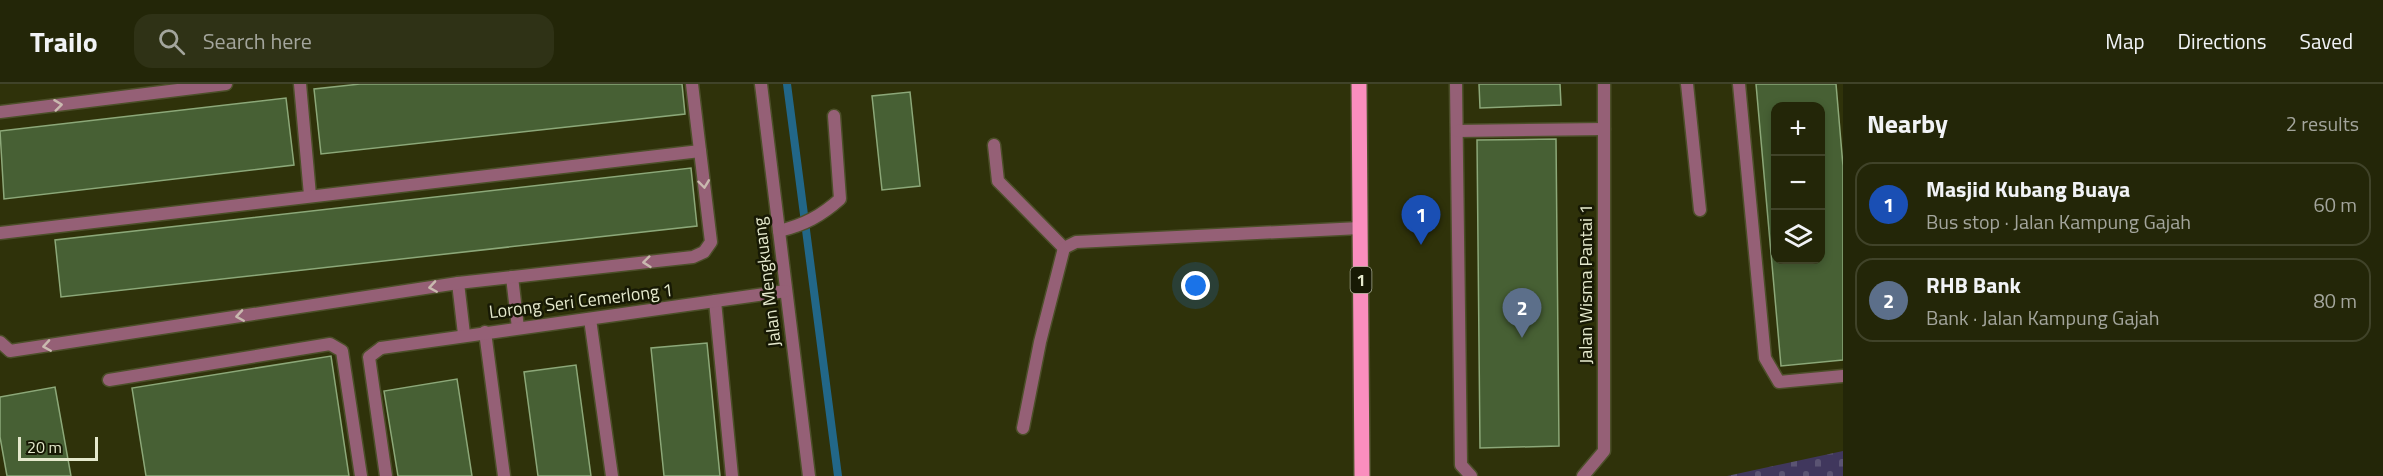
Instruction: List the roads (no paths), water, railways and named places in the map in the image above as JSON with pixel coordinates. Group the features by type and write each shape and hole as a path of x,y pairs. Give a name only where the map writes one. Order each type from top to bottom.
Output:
{"main road":[{"name":"1","path":"1359,84 1362,476"}],"street":[{"path":"0,112 226,84"},
{"path":"300,84 310,195"},
{"path":"0,342 10,351 458,283 693,257 704,252 711,242 692,84"},
{"name":"Jalan Mengkuang","path":"761,84 809,476"},
{"path":"1456,84 1461,465 1471,476"},
{"name":"Jalan Wisma Pantai 1","path":"1583,476 1604,451 1604,84"},
{"path":"1687,84 1700,210"},
{"path":"1739,84 1765,358 1779,382 1843,376"},
{"path":"779,231 801,226 817,218 840,199 834,116"},
{"path":"1457,131 1604,129"},
{"path":"994,145 998,181 1065,248"},
{"path":"0,233 700,151"},
{"path":"1023,428 1040,342 1065,248 1076,242 1360,228"},
{"path":"512,277 518,328"},
{"path":"458,283 464,334"},
{"name":"Lorong Seri Cemerlong 1","path":"387,476 369,357 381,348 464,334 590,319 786,291"},
{"path":"715,302 732,476"},
{"path":"590,319 612,476"},
{"path":"484,332 504,476"},
{"path":"109,380 330,344 342,351 361,476"}],"waterway":[{"path":"787,84 838,476"}],"place":[{"name":"Masjid Kubang Buaya","path":"1421,245"},
{"name":"RHB Bank","path":"1522,338"}]}
